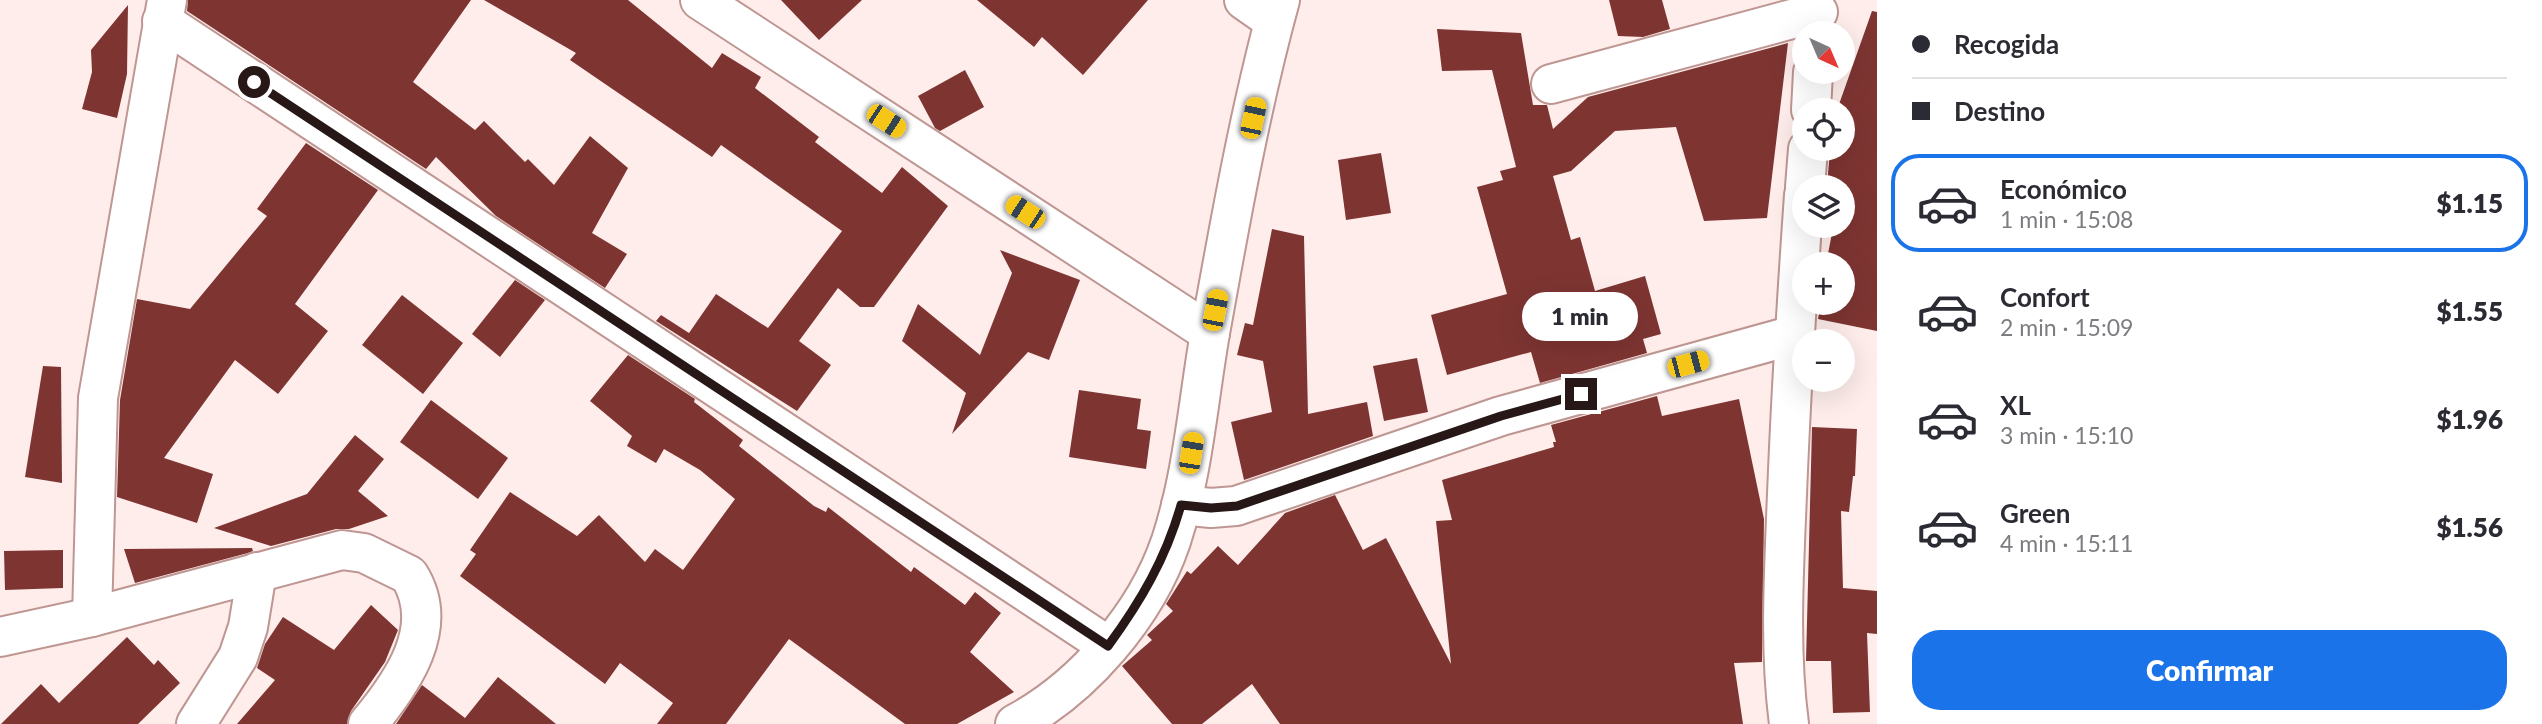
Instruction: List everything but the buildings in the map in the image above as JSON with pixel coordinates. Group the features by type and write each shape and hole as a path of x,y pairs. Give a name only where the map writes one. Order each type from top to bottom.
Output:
{"street":[{"path":"700,0 1210,334"},
{"path":"1015,724 1062,694 1108,646 1154,578 1170,544 1181,505 1266,7"},
{"path":"92,617 98,398 164,11 1108,646"},
{"path":"1551,84 1818,15"},
{"path":"1794,329 1801,238"},
{"path":"1181,505 1211,508 1237,506 1501,416 1792,336"},
{"path":"1789,724 1782,669 1792,391"},
{"path":"0,638 92,617 342,550 365,553 409,575 423,606 415,653 389,699 368,724"},
{"path":"196,724 239,657 248,627 257,572"}],"route":[{"path":"254,82 1108,646 1154,578 1170,544 1181,505 1211,508 1237,506 1501,416 1581,394"}]}
